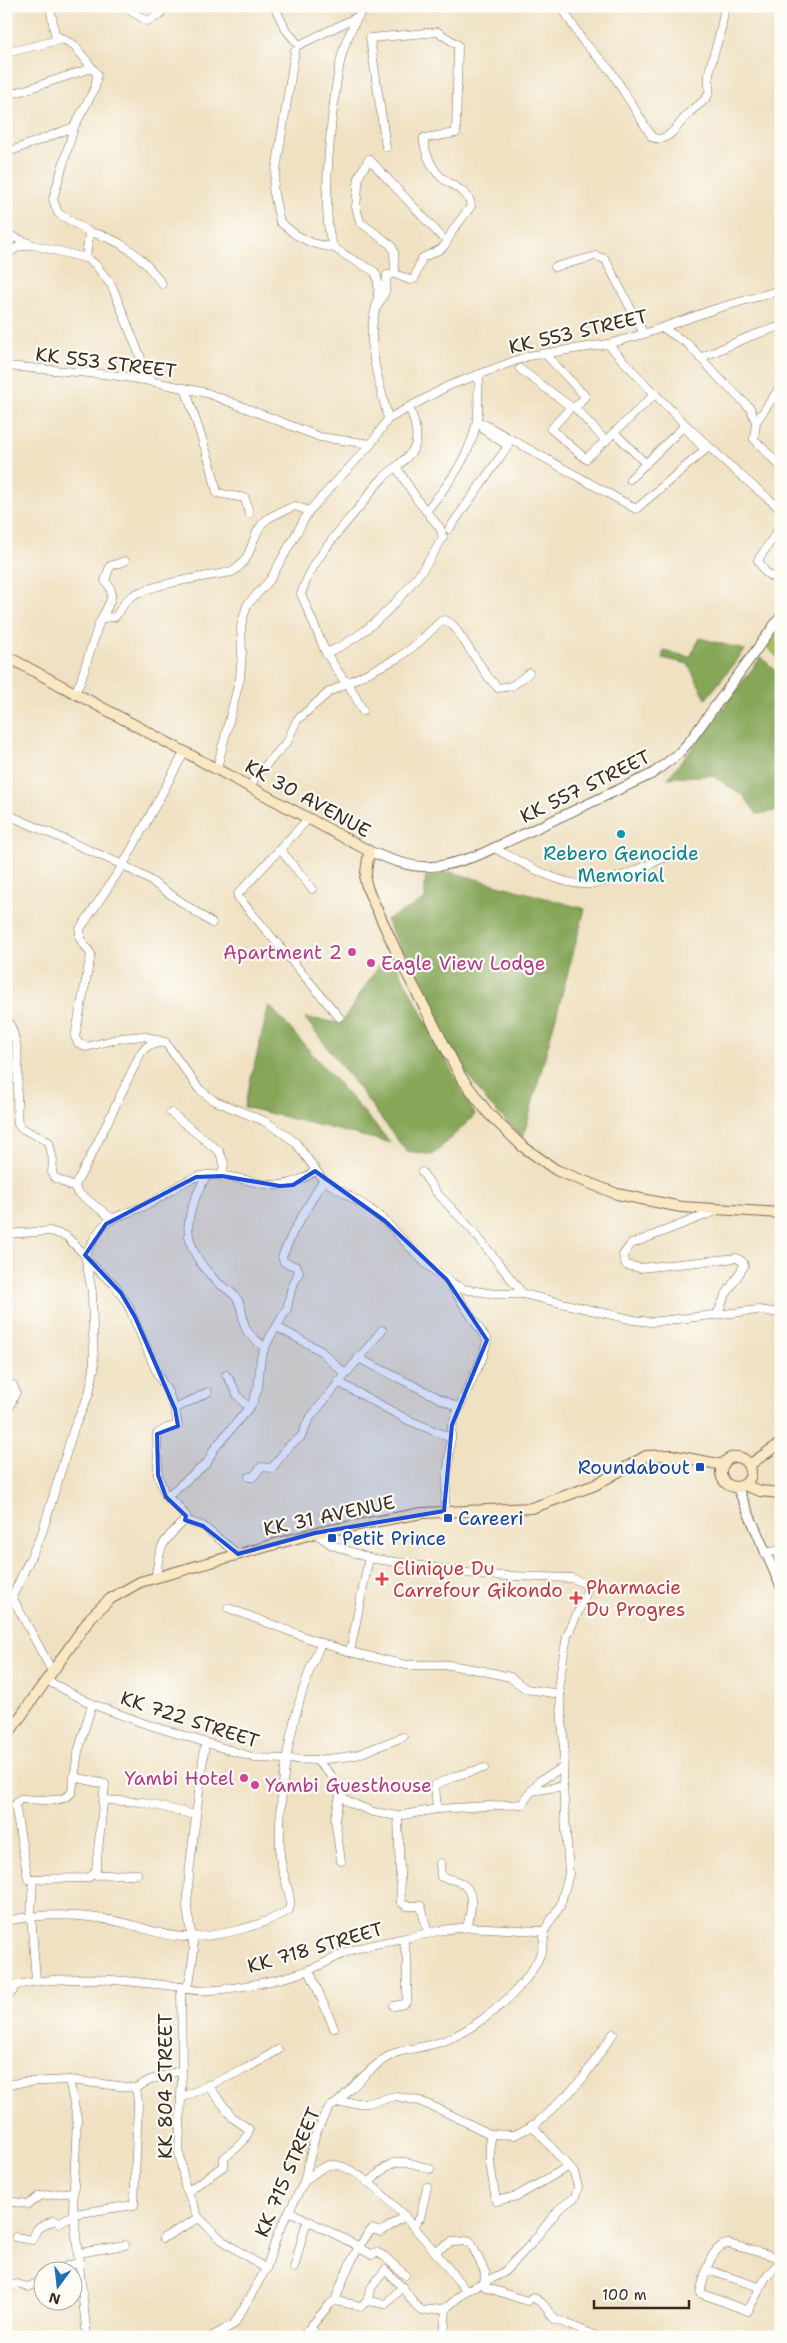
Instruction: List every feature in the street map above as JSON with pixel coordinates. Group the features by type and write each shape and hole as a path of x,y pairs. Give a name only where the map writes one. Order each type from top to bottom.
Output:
{"main road":[{"name":"KK 30 AVENUE","path":"6,656 369,851 365,880 403,966 461,1077 488,1113 522,1146 556,1170 618,1194 681,1207 781,1212"},
{"path":"749,1464 781,1443"},
{"name":"KK 31 AVENUE","path":"6,1736 84,1625 100,1608 118,1594 140,1582 315,1532 422,1513 532,1508 585,1489 627,1465 654,1455 671,1455 723,1465"},
{"path":"740,1486 751,1476 749,1464 744,1459 736,1457 729,1459 723,1465 721,1472 723,1480 729,1485 760,1491 781,1492"}],"street":[{"path":"50,6 53,31 74,45 92,68 98,80 89,102 74,127 53,199 58,213 89,232 122,243 150,267 162,284"},
{"path":"123,6 148,21 160,15 163,6"},
{"path":"274,6 286,30 299,45 358,17"},
{"path":"335,248 331,239 328,218 329,141 340,60 358,17 365,6"},
{"path":"560,6 582,40 611,71 652,137 657,139 662,139 677,128 688,114 706,98 709,92 712,57 724,17 724,6"},
{"path":"377,306 385,292 387,275 395,274 410,280 414,279 422,258 441,249 445,245 453,230 471,206 471,202 462,191 439,176 424,147 424,138 456,133 458,45 438,32 370,38 386,147"},
{"path":"6,53 63,39"},
{"path":"217,768 240,678 243,616 247,606 276,570 309,511 371,444 388,419 372,346 371,330 377,306 378,278 375,272 335,248 312,243 296,235 280,222 273,189 295,51"},
{"path":"6,96 92,68"},
{"path":"6,153 74,127"},
{"path":"395,274 394,252 391,245 360,222 356,207 359,176 369,158 441,236"},
{"path":"86,258 89,232"},
{"path":"6,234 33,245 86,258 104,274 112,286 150,381"},
{"path":"6,255 18,247 33,245"},
{"path":"555,267 596,256 605,259 644,334"},
{"name":"KK 553 STREET","path":"388,419 448,386 528,356 608,344 663,328 715,309 781,290"},
{"path":"700,358 751,336 781,326"},
{"path":"663,328 688,344 750,408 756,422"},
{"path":"608,344 644,383 727,463 781,509"},
{"path":"545,354 585,396 576,406 577,410 606,440"},
{"name":"KK 553 STREET","path":"6,366 112,375 185,388 208,393 320,437 371,444"},
{"path":"520,369 571,408 551,429 586,459 652,397"},
{"path":"426,511 446,488 463,461 473,438 478,412 477,388 480,374"},
{"path":"781,386 756,422 754,439 781,468"},
{"path":"185,388 211,466 217,493 245,498 248,514"},
{"path":"363,711 326,653 301,594 305,582 340,529 383,478 396,468 414,447 416,435 410,407"},
{"path":"449,529 508,446 484,430 482,423 636,509 704,450 684,426 630,479"},
{"path":"614,432 646,464"},
{"path":"326,653 360,634 387,610 412,583 436,550 443,536 440,528 396,468"},
{"path":"102,618 115,617 124,603 140,592 232,572 243,566 261,526 267,519 294,506 309,511"},
{"path":"781,526 758,560 764,572 781,583"},
{"path":"74,694 80,683 99,623 112,596 110,586 105,581 108,571 114,563 124,561"},
{"name":"KK 557 STREET","path":"369,851 394,862 418,868 452,865 494,848 652,774 666,764 689,742 781,616"},
{"path":"251,786 255,777 287,742 297,720 329,692 398,658 418,643 441,621 446,620 453,625 489,678 498,688 512,686 529,673"},
{"path":"185,751 122,866 79,933 80,939 91,954 75,1037 78,1043 86,1047 120,1038 143,1036 165,1042 199,1089 214,1100 264,1121 283,1133 296,1143 315,1172 323,1180 369,1208 385,1221 426,1264 447,1280 463,1289 478,1293 523,1294 642,1321 678,1320 759,1310 781,1313"},
{"path":"6,814 148,879 212,923"},
{"path":"308,819 238,894 238,897 339,1017"},
{"path":"494,848 542,872 578,884 590,884 619,877 638,871 666,856 676,856"},
{"path":"280,849 312,889"},
{"path":"6,1017 12,1026 18,1055 18,1124 21,1128 49,1142 54,1178 75,1188 113,1219"},
{"path":"75,1188 97,1148 111,1112 142,1051 150,1046 165,1042"},
{"path":"171,1113 219,1151 224,1163 222,1176"},
{"path":"52,1671 9,1594 42,1533 74,1428 89,1394 92,1382 92,1292 86,1258 100,1230 113,1219 151,1203 170,1190 196,1177 222,1176 280,1186 293,1185 315,1172"},
{"path":"422,1172 436,1192 472,1231 523,1294"},
{"path":"207,1176 196,1194 188,1224 192,1250 215,1281 235,1296 241,1306 247,1332 265,1348"},
{"path":"166,1498 207,1463 214,1449 249,1407 258,1388 261,1357 287,1309 291,1290 299,1272 297,1267 284,1262 282,1257 293,1232 323,1180"},
{"path":"717,1315 725,1296 744,1266 743,1262 737,1258 640,1268 626,1265 623,1255 631,1244 723,1208"},
{"path":"6,1234 50,1231 66,1236 122,1293 175,1409 178,1426 167,1428 157,1434 158,1476 166,1498 180,1509 185,1515 185,1520 162,1545 158,1553 156,1577"},
{"path":"444,1512 452,1424 483,1356 487,1340 447,1280"},
{"path":"277,1328 321,1351 345,1374"},
{"path":"248,1477 253,1477 261,1467 272,1468 289,1446 301,1437 309,1419 382,1330"},
{"path":"358,1358 459,1408"},
{"path":"226,1375 232,1383 234,1393 249,1407"},
{"path":"338,1382 408,1420 451,1438"},
{"path":"6,1386 15,1387 15,1395 6,1415"},
{"path":"175,1409 208,1392"},
{"path":"740,1486 765,1553 781,1587"},
{"path":"185,1520 203,1526 238,1554"},
{"path":"315,1532 332,1545 369,1558 481,1575 541,1576 584,1582 588,1585 585,1597 567,1636 561,1664 560,1694 564,1744 562,1786 569,1874 560,1906 544,1931"},
{"path":"765,1553 781,1550"},
{"path":"350,1652 369,1558"},
{"path":"228,1608 321,1644 350,1652 406,1665 449,1665 484,1671 510,1677 526,1689 560,1694"},
{"path":"6,1921 31,1916 69,1916 119,1922 154,1933 192,1936 247,1928 285,1913 290,1909 281,1870 280,1855 281,1818 287,1759 295,1716 312,1662 321,1644"},
{"name":"KK 722 STREET","path":"46,1680 92,1704 168,1732 255,1758 316,1760 356,1755 403,1737"},
{"path":"92,1704 78,1752 72,1792 67,1796 44,1801 20,1799 15,1804 28,1879 137,1874"},
{"name":"KK 804 STREET","path":"205,1743 195,1815 187,1909 192,1936 193,1964 184,1988 179,2152 184,2179 199,2218 222,2240 266,2269"},
{"path":"316,1760 330,1775 340,1795 349,1802 366,1810 398,1816 437,1810 522,1804 539,1781 562,1768"},
{"path":"437,1810 435,1785 456,1776 484,1768"},
{"path":"74,1777 103,1782 105,1786 96,1869 93,1875"},
{"path":"531,1791 562,1786"},
{"path":"340,1795 335,1819 341,1861"},
{"path":"104,1800 142,1802 195,1815"},
{"path":"398,1816 401,1902 406,1906 422,1906 428,1934"},
{"path":"440,1862 441,1877 457,1881 465,1885 468,1890 471,1902 467,1927"},
{"path":"33,1879 31,1916 36,1980"},
{"name":"KK 718 STREET","path":"10,1986 36,1980 88,1978 212,1990 275,1979 309,1970 350,1951 467,1927 544,1931"},
{"name":"KK 715 STREET","path":"211,2337 226,2334 234,2324 266,2269 278,2233 304,2182 315,2136 330,2107 338,2103 382,2061 395,2054 444,2041 467,2030 507,2000 522,1984 538,1960 543,1947 544,1931"},
{"path":"394,2006 408,2001 407,1959 403,1939"},
{"path":"309,1970 334,2028"},
{"path":"6,1997 13,1991 10,1986"},
{"path":"338,2103 368,2103 396,2096 418,2101 443,2111 490,2134 515,2135 537,2123 583,2078 613,2034"},
{"path":"182,2098 247,2068 278,2050"},
{"path":"6,2085 24,2082 69,2080 136,2088 150,2080 182,2070"},
{"path":"69,2080 76,2118 77,2146 73,2192 80,2260"},
{"path":"188,2192 224,2166 224,2158 240,2144 248,2134 249,2129 233,2118 208,2085"},
{"path":"16,2237 20,2240 32,2240 37,2229 54,2220 59,2223 74,2214 134,2204 138,2102 136,2088"},
{"path":"335,2301 360,2306 367,2301 371,2288 385,2270 422,2311 446,2308 466,2291 503,2273 532,2244 559,2209 575,2197 578,2187 574,2173 532,2125"},
{"path":"490,2134 490,2163 496,2201 517,2196 566,2168"},
{"path":"367,2182 371,2181 395,2161 401,2160 430,2169"},
{"path":"304,2182 320,2169 330,2165 342,2167 367,2182 405,2216 466,2291"},
{"path":"413,2225 420,2218 427,2187"},
{"path":"6,2202 29,2204 39,2196 73,2192"},
{"path":"289,2211 372,2255 376,2252 384,2256 405,2274"},
{"path":"302,2337 330,2304 335,2301 352,2257 372,2229 378,2233 381,2232 405,2216"},
{"path":"162,2238 199,2218"},
{"path":"294,2268 305,2227 310,2221"},
{"path":"435,2251 452,2242 470,2241 485,2272 485,2287 527,2301 533,2297 543,2304 555,2320 598,2337"},
{"path":"725,2244 781,2260 770,2271 750,2309 746,2310 701,2295 708,2270 717,2248 725,2244"},
{"path":"79,2253 125,2245"},
{"path":"708,2270 760,2287"},
{"path":"82,2283 87,2337"},
{"path":"6,2287 17,2284 28,2287 32,2285"},
{"path":"367,2301 381,2304 389,2303 402,2287"},
{"path":"444,2337 446,2308"},
{"path":"310,2328 318,2337"}],"highlighted area":[{"path":"315,1171 385,1221 447,1280 487,1340 452,1425 444,1511 315,1533 238,1554 203,1526 185,1520 186,1516 166,1497 158,1475 157,1434 178,1426 175,1409 135,1317 121,1293 85,1255 106,1224 196,1177 222,1176 280,1186 293,1185"}],"green space":[{"path":"781,620 781,661 763,643"},
{"path":"700,638 745,650 706,699 688,664 662,658 664,651 690,657"},
{"path":"761,657 781,676 781,728 772,756 781,764 781,810 757,814 743,795 711,775 668,778"},
{"path":"451,872 585,909 523,1138 489,1104 456,1058 386,920 425,900 425,878"},
{"path":"395,962 475,1115 433,1155 406,1151 305,1018 341,1023 379,966"},
{"path":"269,1005 391,1143 244,1107"}],"place":[{"name":"Rebero Genocide Memorial","path":"621,834"},
{"name":"Apartment 2","path":"352,952"},
{"name":"Eagle View Lodge","path":"371,963"},
{"name":"Roundabout","path":"700,1467"},
{"name":"Careeri","path":"448,1518"},
{"name":"Petit Prince","path":"332,1538"},
{"name":"Clinique Du Carrefour Gikondo","path":"382,1579"},
{"name":"Pharmacie Du Progres","path":"576,1598"},
{"name":"Yambi Hotel","path":"244,1778"},
{"name":"Yambi Guesthouse","path":"255,1785"}]}
